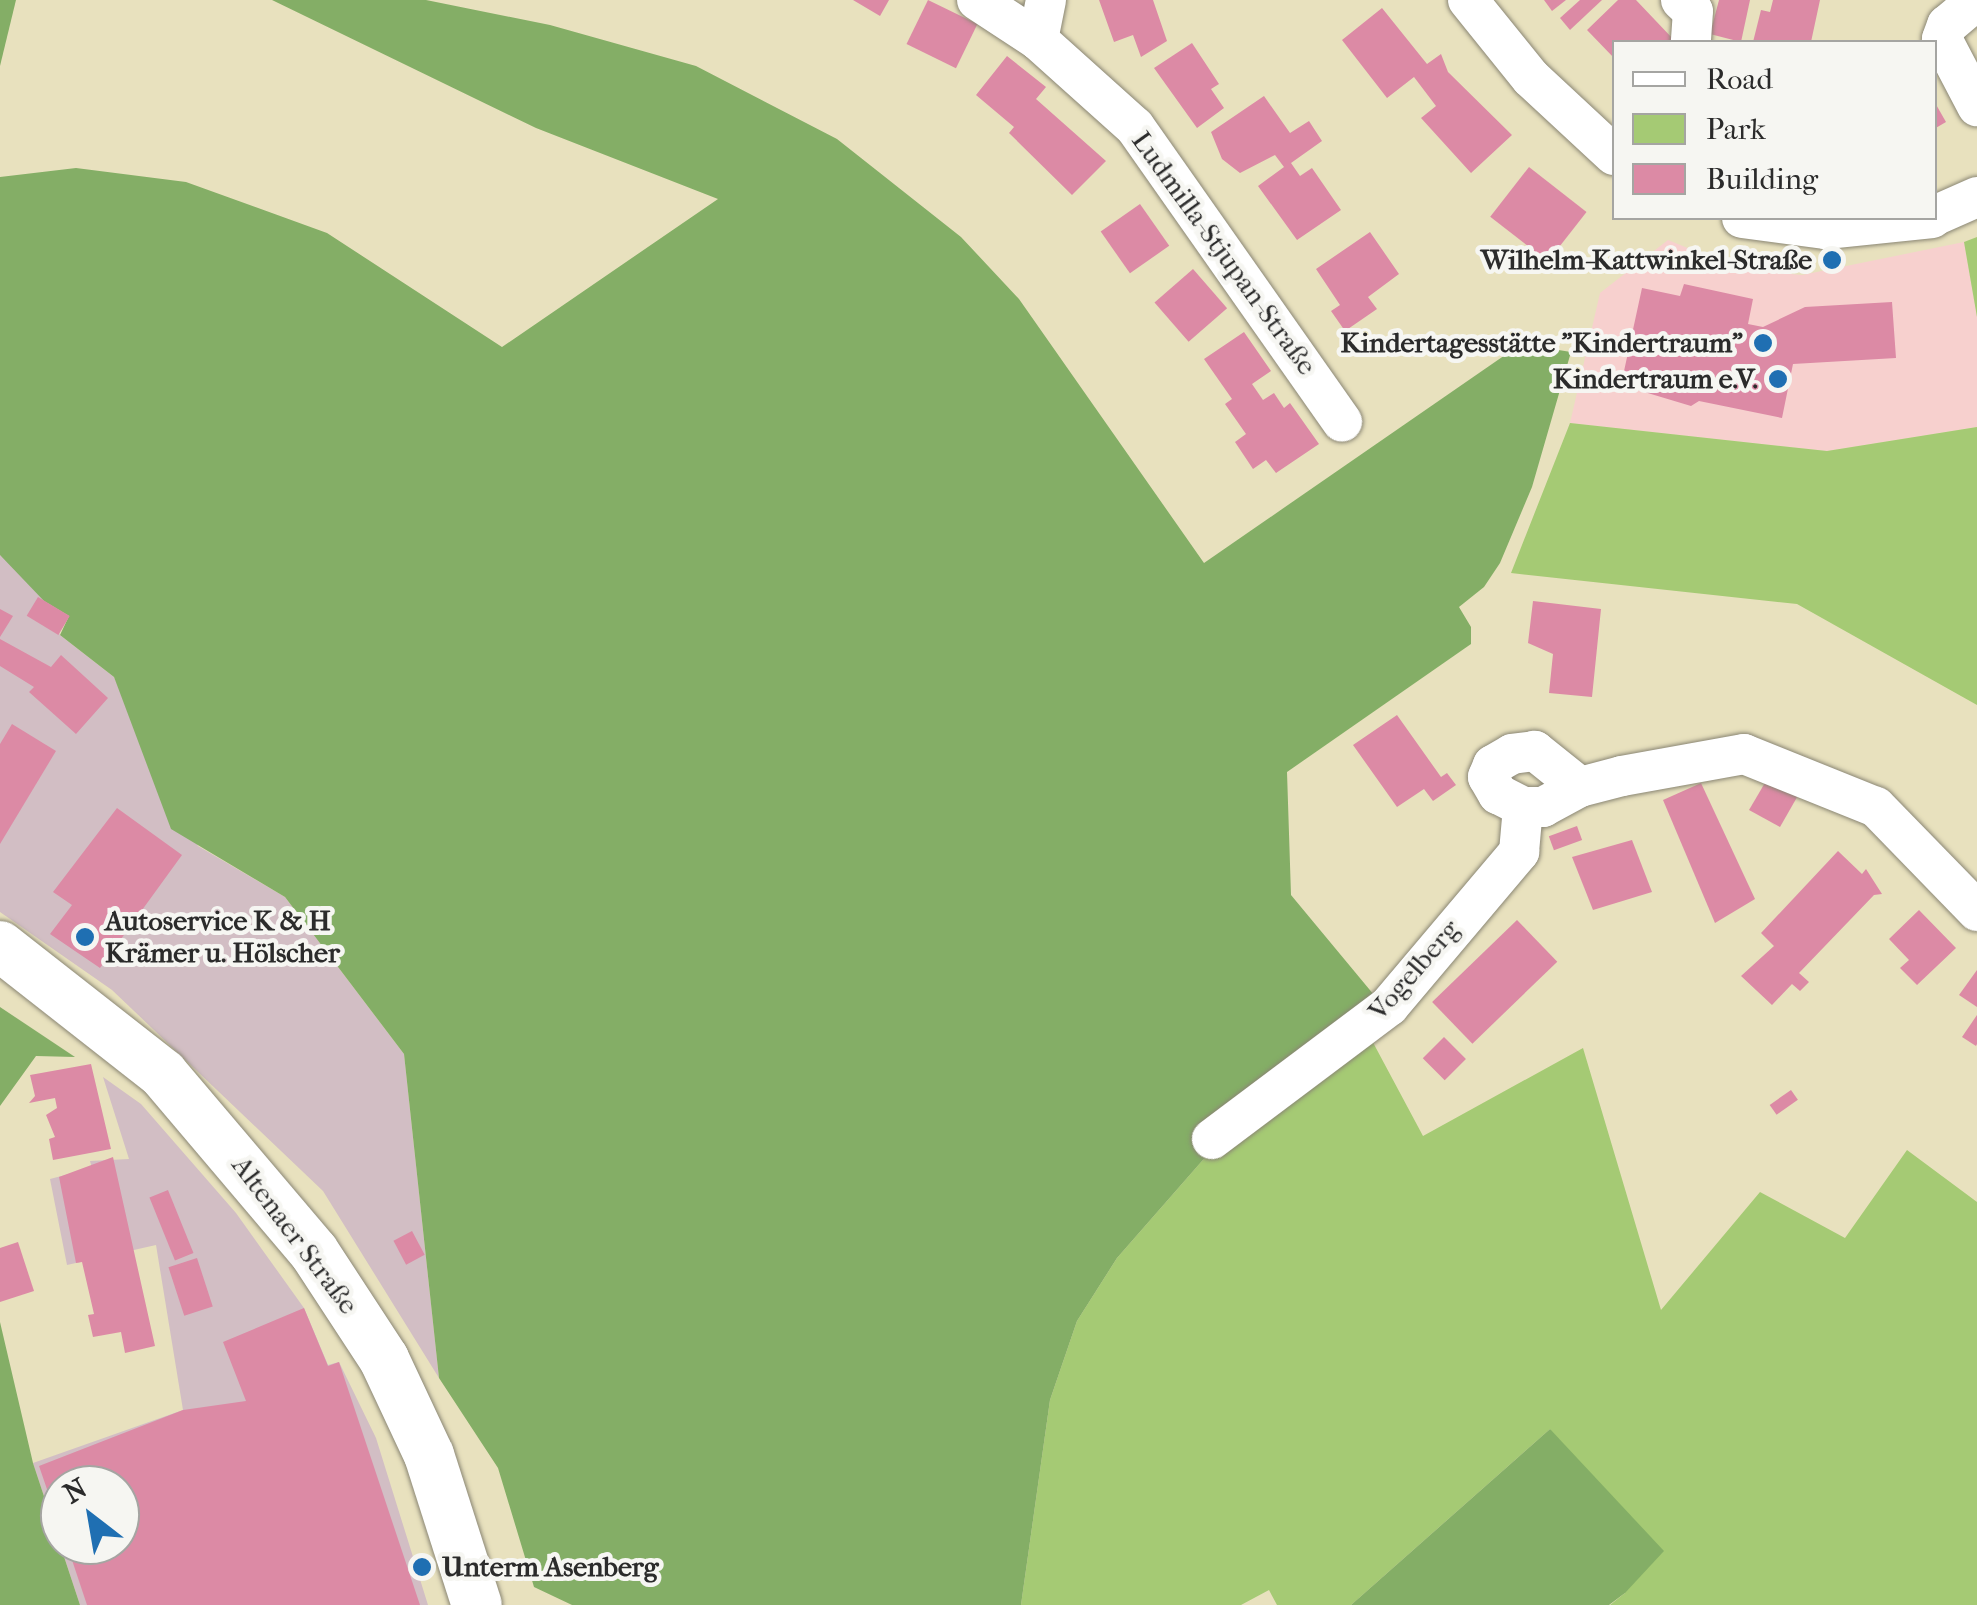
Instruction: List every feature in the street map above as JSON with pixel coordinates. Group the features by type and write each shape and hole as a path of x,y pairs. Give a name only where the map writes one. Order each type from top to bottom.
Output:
{"main road":[{"name":"Altenaer Straße","path":"0,946 163,1074 314,1252 384,1359 429,1455 477,1605"}],"street":[{"name":"Ludmilla-Stjupan-Straße","path":"978,0 1038,40 1135,127 1342,421"},
{"path":"1038,40 1046,0"},
{"path":"1468,0 1531,78 1612,153"},
{"path":"1681,0 1693,11 1691,40"},
{"path":"1977,0 1947,25 1942,39 1977,106"},
{"path":"1937,215 1977,197"},
{"path":"1756,220 1826,230 1908,220"},
{"path":"1580,787 1535,750 1512,754 1493,765 1488,777 1498,794 1522,807 1544,806 1580,787 1744,754 1876,807 1977,911"},
{"name":"Vogelberg","path":"1212,1139 1389,1006 1519,852 1522,807"}],"shaded area":[{"name":"Kindertraum e.V.","path":"1668,240 1739,269 1802,275 1964,242 1977,317 1977,427 1827,451 1570,423 1600,293"},
{"path":"0,555 42,591 60,635 114,677 198,846 285,897 404,1054 439,1378 323,1191 112,990 0,912"},
{"path":"103,1077 141,1104 236,1213 304,1308 328,1365 339,1362 376,1438 428,1605 80,1605 67,1565 140,1565 140,1465 40,1465 40,1484 33,1463 183,1410 156,1245 67,1265 50,1179 92,1168 90,1161 129,1159"}],"green space":[{"path":"0,0 16,0 0,66"},
{"path":"272,0 426,0 550,25 696,66 837,139 961,237 1019,299 1204,563 1521,344 1571,352 1532,487 1500,563 1484,587 1459,607 1471,627 1471,644 1287,772 1291,895 1379,1001 1209,1153 1117,1258 1077,1321 1050,1400 1021,1605 572,1605 534,1587 498,1468 439,1378 404,1054 285,897 171,829 114,677 60,635 69,616 44,601 0,555 0,177 76,168 186,182 327,233 502,347 718,199 536,128"},
{"path":"1977,237 1977,317 1964,242"},
{"path":"1570,423 1827,451 1977,427 1977,705 1797,604 1511,573"},
{"path":"0,1007 75,1057 36,1056 0,1106"},
{"path":"1369,1035 1423,1136 1583,1048 1661,1310 1760,1192 1845,1238 1907,1150 1977,1202 1977,1605 1610,1605 1625,1593 1550,1429 1351,1605 1277,1605 1269,1590 1241,1605 1021,1605 1050,1400 1077,1321 1117,1258 1209,1153"},
{"path":"0,1322 40,1484 40,1565 67,1565 80,1605 0,1605"},
{"path":"1550,1429 1664,1551 1625,1593 1609,1605 1351,1605"}],"building":[{"path":"853,0 889,0 880,16"},
{"path":"928,0 977,24 956,68 907,44"},
{"path":"1099,0 1153,0 1167,41 1141,57 1133,35 1114,42"},
{"path":"1544,0 1566,0 1552,11"},
{"path":"1580,0 1602,0 1570,30 1560,18"},
{"path":"1618,0 1636,0 1674,40 1612,40 1612,56 1587,30"},
{"path":"1719,0 1750,0 1741,40 1710,34"},
{"path":"1773,0 1820,0 1811,40 1754,40 1761,10 1770,12"},
{"path":"1382,8 1427,64 1441,54 1448,72 1512,135 1471,173 1421,118 1436,106 1414,77 1387,98 1342,40"},
{"path":"1192,43 1219,84 1211,89 1224,108 1197,128 1154,68"},
{"path":"1007,56 1046,87 1036,99 1106,161 1072,195 1009,133 1014,127 976,95"},
{"path":"1264,96 1290,133 1309,121 1322,141 1291,163 1300,176 1312,168 1341,210 1297,240 1258,186 1284,167 1275,155 1240,173 1222,159 1211,132"},
{"path":"1937,106 1946,122 1937,127"},
{"path":"1529,167 1587,212 1548,262 1490,217"},
{"path":"1140,204 1169,246 1130,273 1101,232"},
{"path":"1370,232 1399,274 1368,297 1377,309 1345,331 1331,311 1340,305 1316,269"},
{"path":"1193,269 1227,308 1189,342 1155,302"},
{"name":"Kindertagesstätte \"Kindertraum\"","path":"1684,284 1753,299 1748,324 1763,327 1805,307 1892,302 1896,358 1793,364 1782,418 1699,401 1691,406 1621,385 1642,288 1680,296"},
{"path":"1244,332 1271,371 1252,384 1263,400 1274,393 1284,408 1290,403 1319,444 1276,473 1266,460 1253,469 1235,442 1246,434 1225,404 1232,399 1204,359"},
{"path":"38,597 70,616 58,635 27,616"},
{"path":"1533,601 1601,609 1592,697 1549,693 1553,654 1528,643"},
{"path":"0,609 13,616 0,637"},
{"path":"0,639 51,667 61,655 108,698 76,734 29,692 34,687 0,666"},
{"path":"1397,715 1441,777 1447,773 1456,785 1433,801 1424,789 1397,807 1353,745"},
{"path":"12,724 56,751 0,844 0,744"},
{"path":"1769,776 1804,785 1780,827 1749,810"},
{"path":"1701,783 1755,899 1715,923 1663,800"},
{"path":"117,808 182,855 100,968 50,934 72,905 53,892"},
{"path":"1577,826 1582,840 1554,850 1549,836"},
{"path":"1632,840 1652,892 1593,910 1572,857"},
{"path":"1838,851 1862,874 1866,869 1882,894 1874,895 1799,973 1809,982 1800,991 1792,984 1772,1005 1741,976 1774,946 1761,933"},
{"path":"1919,910 1956,948 1917,985 1900,968 1909,960 1889,939"},
{"path":"1517,920 1557,962 1472,1044 1432,1002"},
{"path":"1977,970 1977,1007 1959,995"},
{"path":"1977,1015 1977,1044 1976,1046 1962,1037"},
{"path":"1444,1037 1466,1059 1445,1080 1423,1058"},
{"path":"91,1064 111,1149 53,1160 49,1139 55,1137 46,1115 57,1108 55,1098 29,1103 35,1096 30,1075"},
{"path":"1791,1090 1798,1100 1777,1115 1770,1105"},
{"path":"113,1157 155,1346 125,1353 121,1332 93,1337 88,1315 94,1314 82,1262 76,1263 59,1177"},
{"path":"168,1190 193,1253 175,1261 149,1197"},
{"path":"412,1231 425,1255 406,1265 393,1241"},
{"path":"18,1242 34,1291 0,1302 0,1248"},
{"path":"197,1258 213,1307 184,1316 168,1267"},
{"path":"304,1308 328,1366 339,1362 420,1605 87,1605 74,1565 140,1565 140,1465 42,1465 183,1410 246,1401 223,1342"}],"place":[{"name":"Wilhelm-Kattwinkel-Straße","path":"1832,260"},
{"name":"Kindertagesstätte \"Kindertraum\"","path":"1763,343"},
{"name":"Kindertraum e.V.","path":"1778,379"},
{"name":"Autoservice K & H Krämer u. Hölscher","path":"85,937"},
{"name":"Unterm Asenberg","path":"422,1567"}]}
